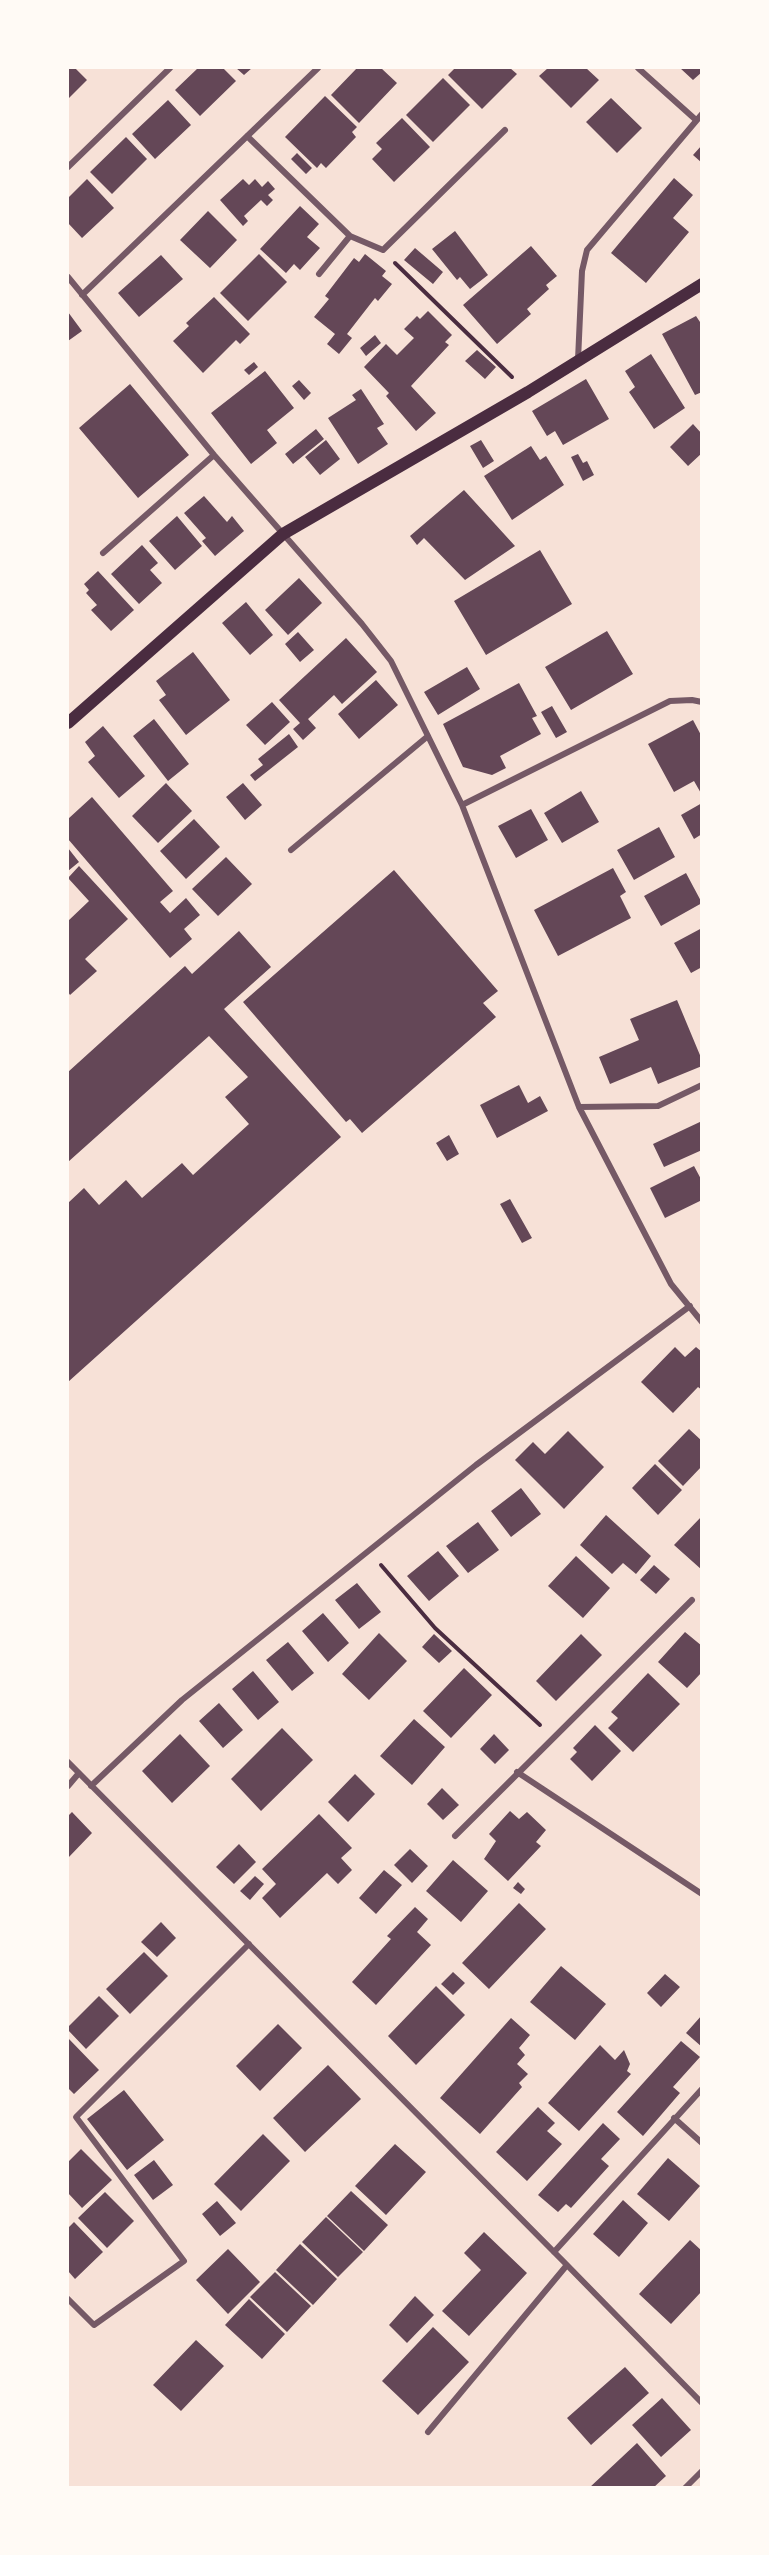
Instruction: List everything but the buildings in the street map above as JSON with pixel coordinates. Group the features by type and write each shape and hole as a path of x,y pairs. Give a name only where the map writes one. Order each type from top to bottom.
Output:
{"main road":[{"path":"68,723 283,534 528,392 702,284"}],"street":[{"path":"68,167 170,68"},
{"path":"82,295 318,68"},
{"path":"638,68 696,120"},
{"path":"578,361 582,271 587,250 702,114"},
{"path":"247,136 350,236 382,250 505,130"},
{"path":"319,274 350,236"},
{"path":"68,277 214,454 362,624 391,661 462,805 579,1107 671,1284 702,1322"},
{"path":"103,553 214,454"},
{"path":"462,805 670,701 702,702"},
{"path":"291,850 428,736"},
{"path":"579,1107 658,1106 702,1085"},
{"path":"91,1786 182,1700 476,1465 690,1306"},
{"path":"454,1836 692,1600"},
{"path":"68,1762 702,2403"},
{"path":"517,1772 702,1894"},
{"path":"68,1786 79,1773"},
{"path":"68,2299 94,2325 184,2261 76,2117 249,1944"},
{"path":"554,2252 702,2089"},
{"path":"674,2118 702,2143"},
{"path":"429,2432 567,2265"},
{"path":"685,2487 702,2472"}],"path":[{"path":"382,250 528,392"},
{"path":"369,1551 435,1628 553,1737"}]}
